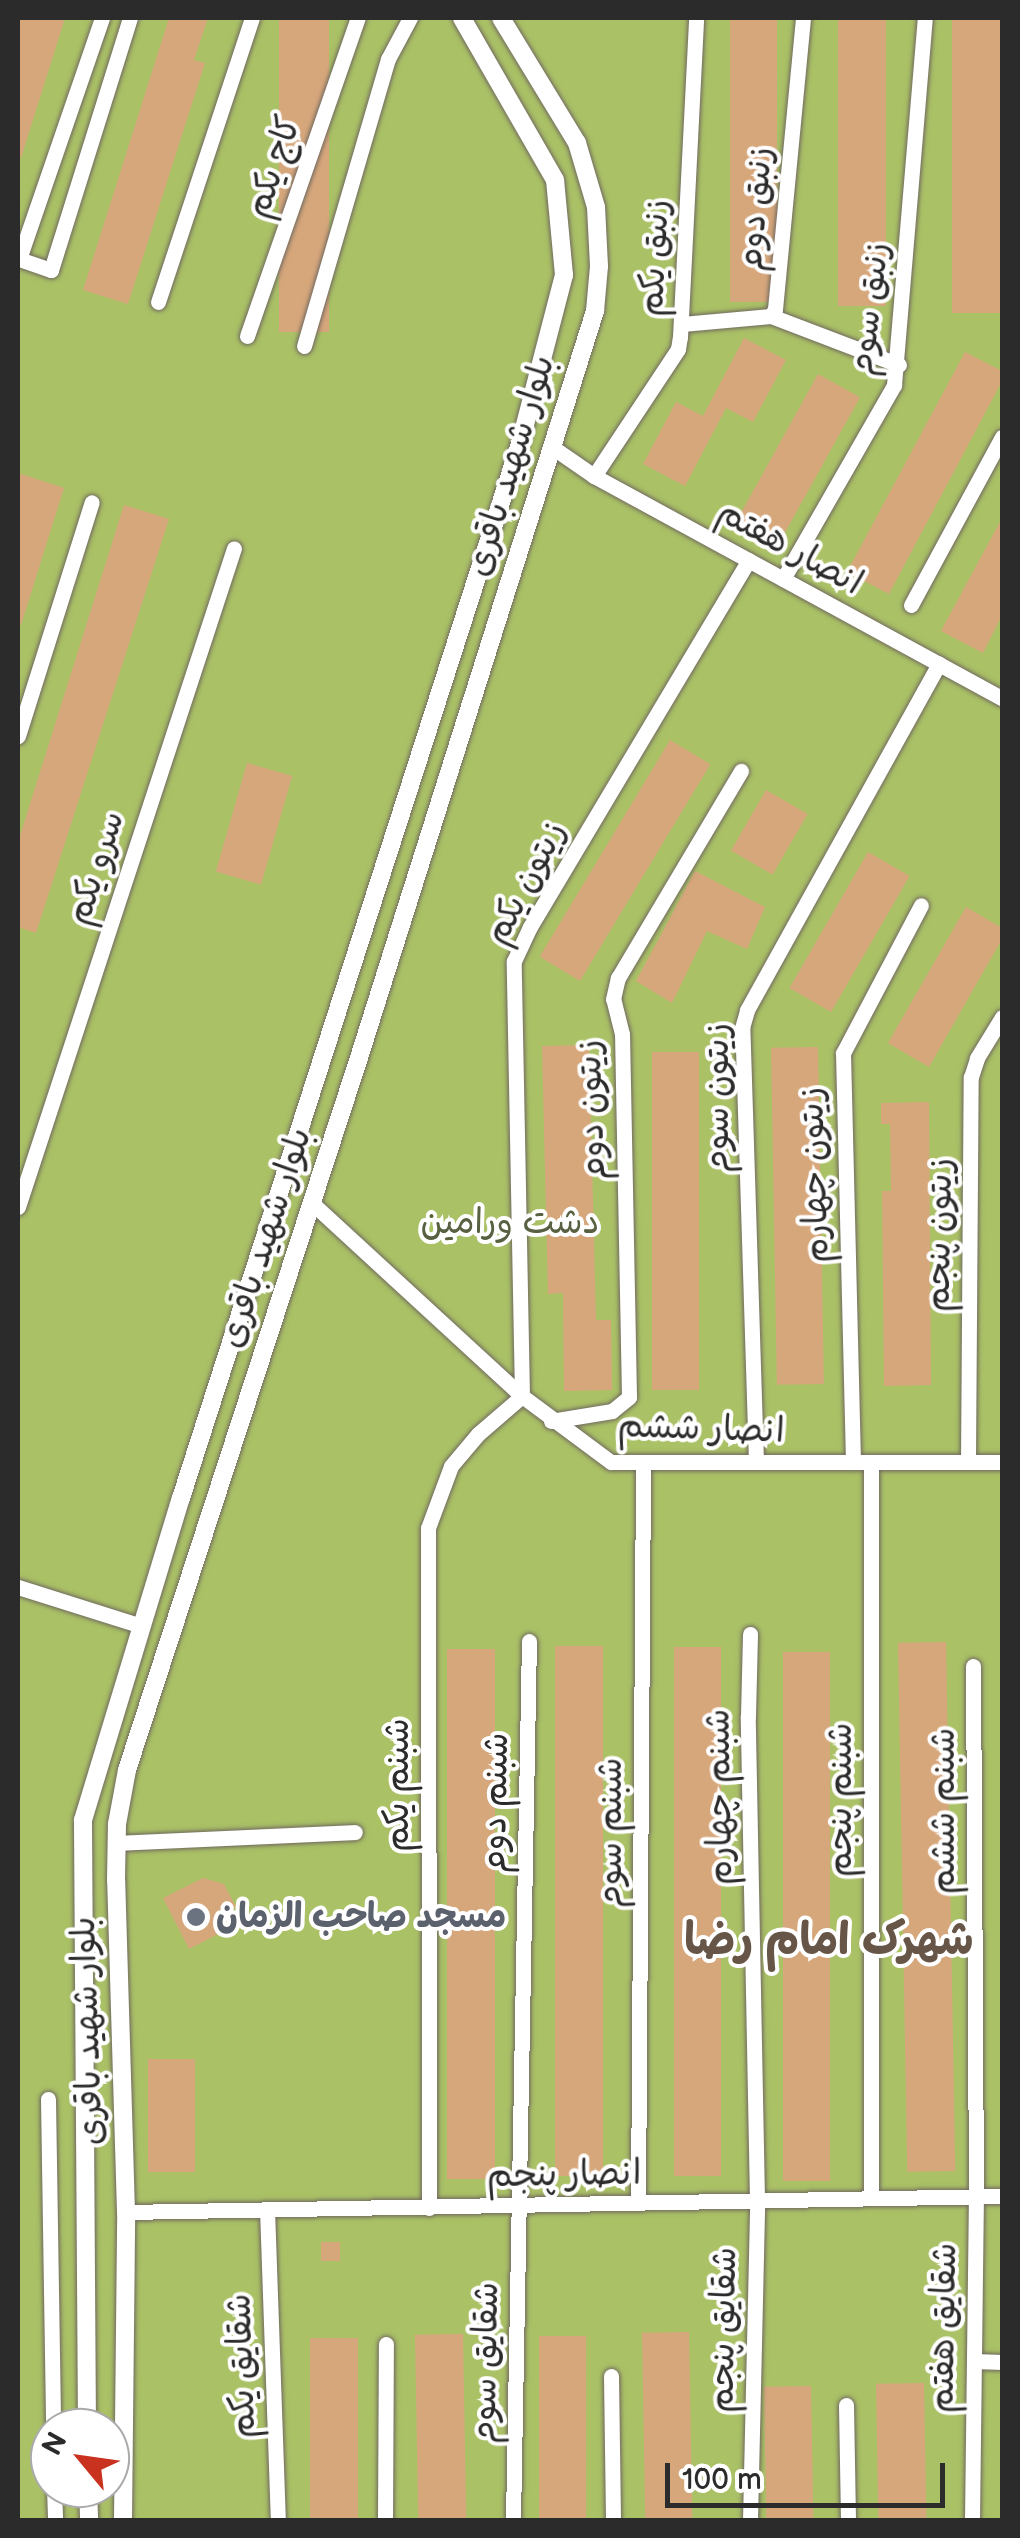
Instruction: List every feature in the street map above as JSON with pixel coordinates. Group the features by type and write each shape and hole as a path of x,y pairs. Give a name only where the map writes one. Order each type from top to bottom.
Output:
{"street":[{"path":"102,18 19,259 52,270 130,18"},
{"path":"158,302 252,18"},
{"name":"کاج یکم","path":"248,336 358,18"},
{"path":"304,346 388,59 410,18"},
{"name":"بلوار شهید باقری","path":"87,2408 83,1820 520,440 564,275 555,180 462,18"},
{"name":"بلوار شهید باقری","path":"123,2520 126,2212 116,1844 127,1770 312,1204 594,311 599,266 596,207 577,143 502,18"},
{"name":"زنبق یکم","path":"594,476 678,349 696,18"},
{"name":"زنبق دوم","path":"682,324 771,316 778,299 803,18"},
{"name":"زنبق سوم","path":"783,579 885,406 899,365 925,18"},
{"path":"771,316 899,365"},
{"path":"911,606 1002,437"},
{"name":"انصار هفتم","path":"552,447 594,476 939,664 1000,691"},
{"path":"18,736 92,502"},
{"name":"سرو یکم","path":"18,1208 234,548"},
{"name":"زیتون یکم","path":"522,1396 514,961 530,927 749,560"},
{"name":"زیتون سوم","path":"756,1462 742,1028 747,1010 939,664"},
{"name":"زیتون دوم","path":"551,1421 612,1411 629,1397 622,1034 613,1000 618,978 741,771"},
{"name":"زیتون چهارم","path":"853,1462 843,1053 921,905"},
{"name":"زیتون پنجم","path":"968,1462 972,1077 977,1058 1002,1018"},
{"path":"280,1190 312,1204"},
{"name":"انصار ششم","path":"312,1204 522,1396 611,1462 1002,1462"},
{"name":"شبنم یکم","path":"429,2208 428,1528 451,1466 478,1434 522,1396"},
{"name":"شبنم سوم","path":"638,2203 643,1462"},
{"name":"شبنم پنجم","path":"871,1462 871,2198"},
{"path":"18,1587 142,1626"},
{"name":"شبنم چهارم","path":"750,1634 748,1716 757,2200"},
{"name":"شبنم دوم","path":"518,2206 529,1640"},
{"name":"شبنم ششم","path":"973,1666 976,2196"},
{"path":"116,1844 354,1832"},
{"path":"48,2099 53,2408"},
{"name":"شقایق هفتم","path":"972,2520 976,2196"},
{"name":"انصار پنجم","path":"126,2212 1002,2196"},
{"name":"شقایق پنجم","path":"750,2520 757,2200"},
{"name":"شقایق سوم","path":"513,2520 518,2206"},
{"name":"شقایق یکم","path":"267,2209 278,2520"},
{"path":"385,2520 386,2344"},
{"path":"974,2360 1002,2362"},
{"path":"611,2376 613,2520"},
{"path":"846,2405 848,2520"}],"green space":[{"name":"دشت ورامین","path":"18,18 1002,18 1002,2520 18,2520"}],"building":[{"path":"18,18 65,18 21,158 18,158"},
{"path":"169,18 208,18 194,60 205,63 128,304 83,290"},
{"path":"279,18 329,18 329,332 279,332"},
{"path":"730,18 777,18 777,302 730,302"},
{"path":"838,18 886,18 886,306 838,306"},
{"path":"952,18 1000,18 1000,313 952,313"},
{"path":"744,338 786,360 753,422 726,408 685,486 643,464 676,402 703,416"},
{"path":"965,352 1002,371 1002,381 889,594 847,572"},
{"path":"818,374 860,397 780,542 738,519"},
{"path":"18,473 64,488 21,625 18,624"},
{"path":"124,505 169,519 36,933 18,927 18,842"},
{"path":"1002,518 1002,615 983,653 941,631"},
{"path":"670,740 710,764 580,981 540,957"},
{"path":"247,763 292,776 261,885 216,872"},
{"path":"766,790 808,814 773,875 731,851"},
{"path":"868,852 910,876 831,1012 790,988"},
{"path":"695,871 765,907 747,949 707,931 672,1003 636,981"},
{"path":"966,907 1002,928 1002,939 929,1067 888,1043"},
{"path":"589,1045 596,1320 611,1320 612,1390 564,1391 563,1293 548,1294 542,1046"},
{"path":"818,1047 824,1384 777,1385 771,1048"},
{"path":"652,1052 699,1052 699,1390 652,1390"},
{"path":"929,1102 931,1385 884,1386 882,1191 891,1191 890,1124 881,1124 881,1103"},
{"path":"946,1642 955,2171 907,2172 898,1643"},
{"path":"555,1646 603,1646 603,2176 555,2176"},
{"path":"674,1647 721,1647 721,2176 674,2176"},
{"path":"447,1649 495,1649 495,2179 447,2179"},
{"path":"783,1652 830,1652 830,2181 783,2181"},
{"name":"مسجد صاحب الزمان","path":"203,1878 224,1884 236,1907 222,1914 230,1928 189,1949 163,1898"},
{"path":"148,2059 195,2059 195,2172 148,2172"},
{"path":"321,2242 340,2242 340,2261 321,2261"},
{"path":"689,2332 692,2520 645,2520 642,2333"},
{"path":"463,2334 466,2520 418,2520 415,2335"},
{"path":"539,2336 586,2336 586,2520 539,2520"},
{"path":"310,2338 358,2338 358,2520 310,2520"},
{"path":"924,2383 926,2520 878,2520 876,2384"},
{"path":"811,2386 813,2520 766,2520 764,2387"}],"place":[{"name":"مسجد صاحب الزمان","path":"196,1917"}],"district":[{"name":"شهرک امام رضا","path":"829,1941"}]}
